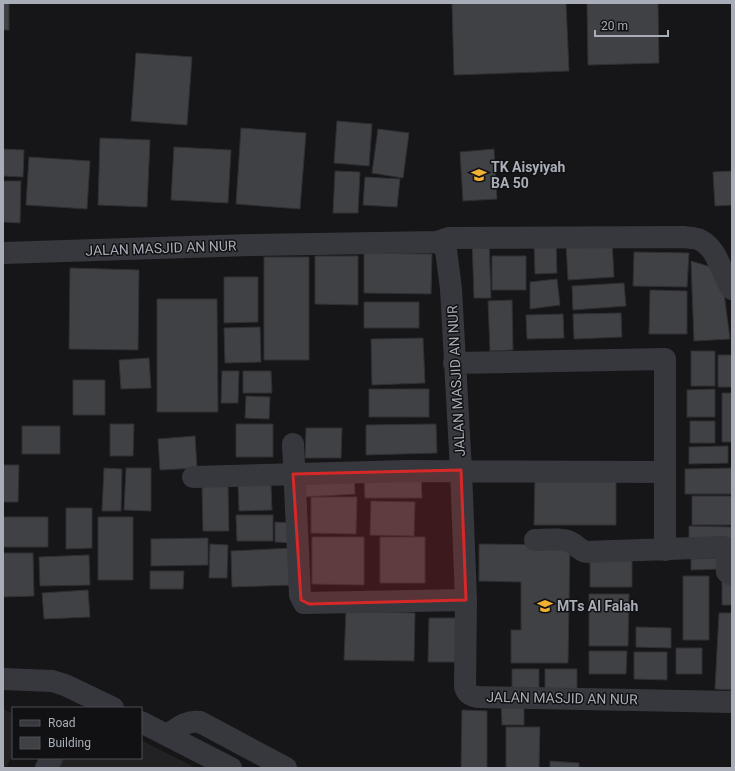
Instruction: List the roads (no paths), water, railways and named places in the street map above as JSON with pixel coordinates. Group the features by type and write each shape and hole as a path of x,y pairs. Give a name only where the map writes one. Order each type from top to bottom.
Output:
{"street":[{"path":"437,242 449,238 676,237 700,240 712,252 722,267 727,282 732,289"},
{"name":"JALAN MASJID AN NUR","path":"3,254 250,245 437,242 441,244 446,250 451,289 461,470 466,600 465,687 470,695 478,697 732,702"},
{"path":"454,363 674,359 665,472 665,550"},
{"path":"293,444 293,474 300,595 304,603 466,600"},
{"path":"193,477 461,470 665,472"},
{"path":"535,540 566,541 573,543 579,550 586,552 726,548 727,572 732,575"},
{"path":"3,679 52,681 83,701 109,707"},
{"path":"167,735 186,723 193,721 200,722 286,768"},
{"path":"142,722 230,768 242,745"},
{"path":"46,768 51,759"}],"place":[{"name":"TK Aisyiyah BA 50","path":"479,175"},
{"name":"MTs Al Falah","path":"545,606"}]}
